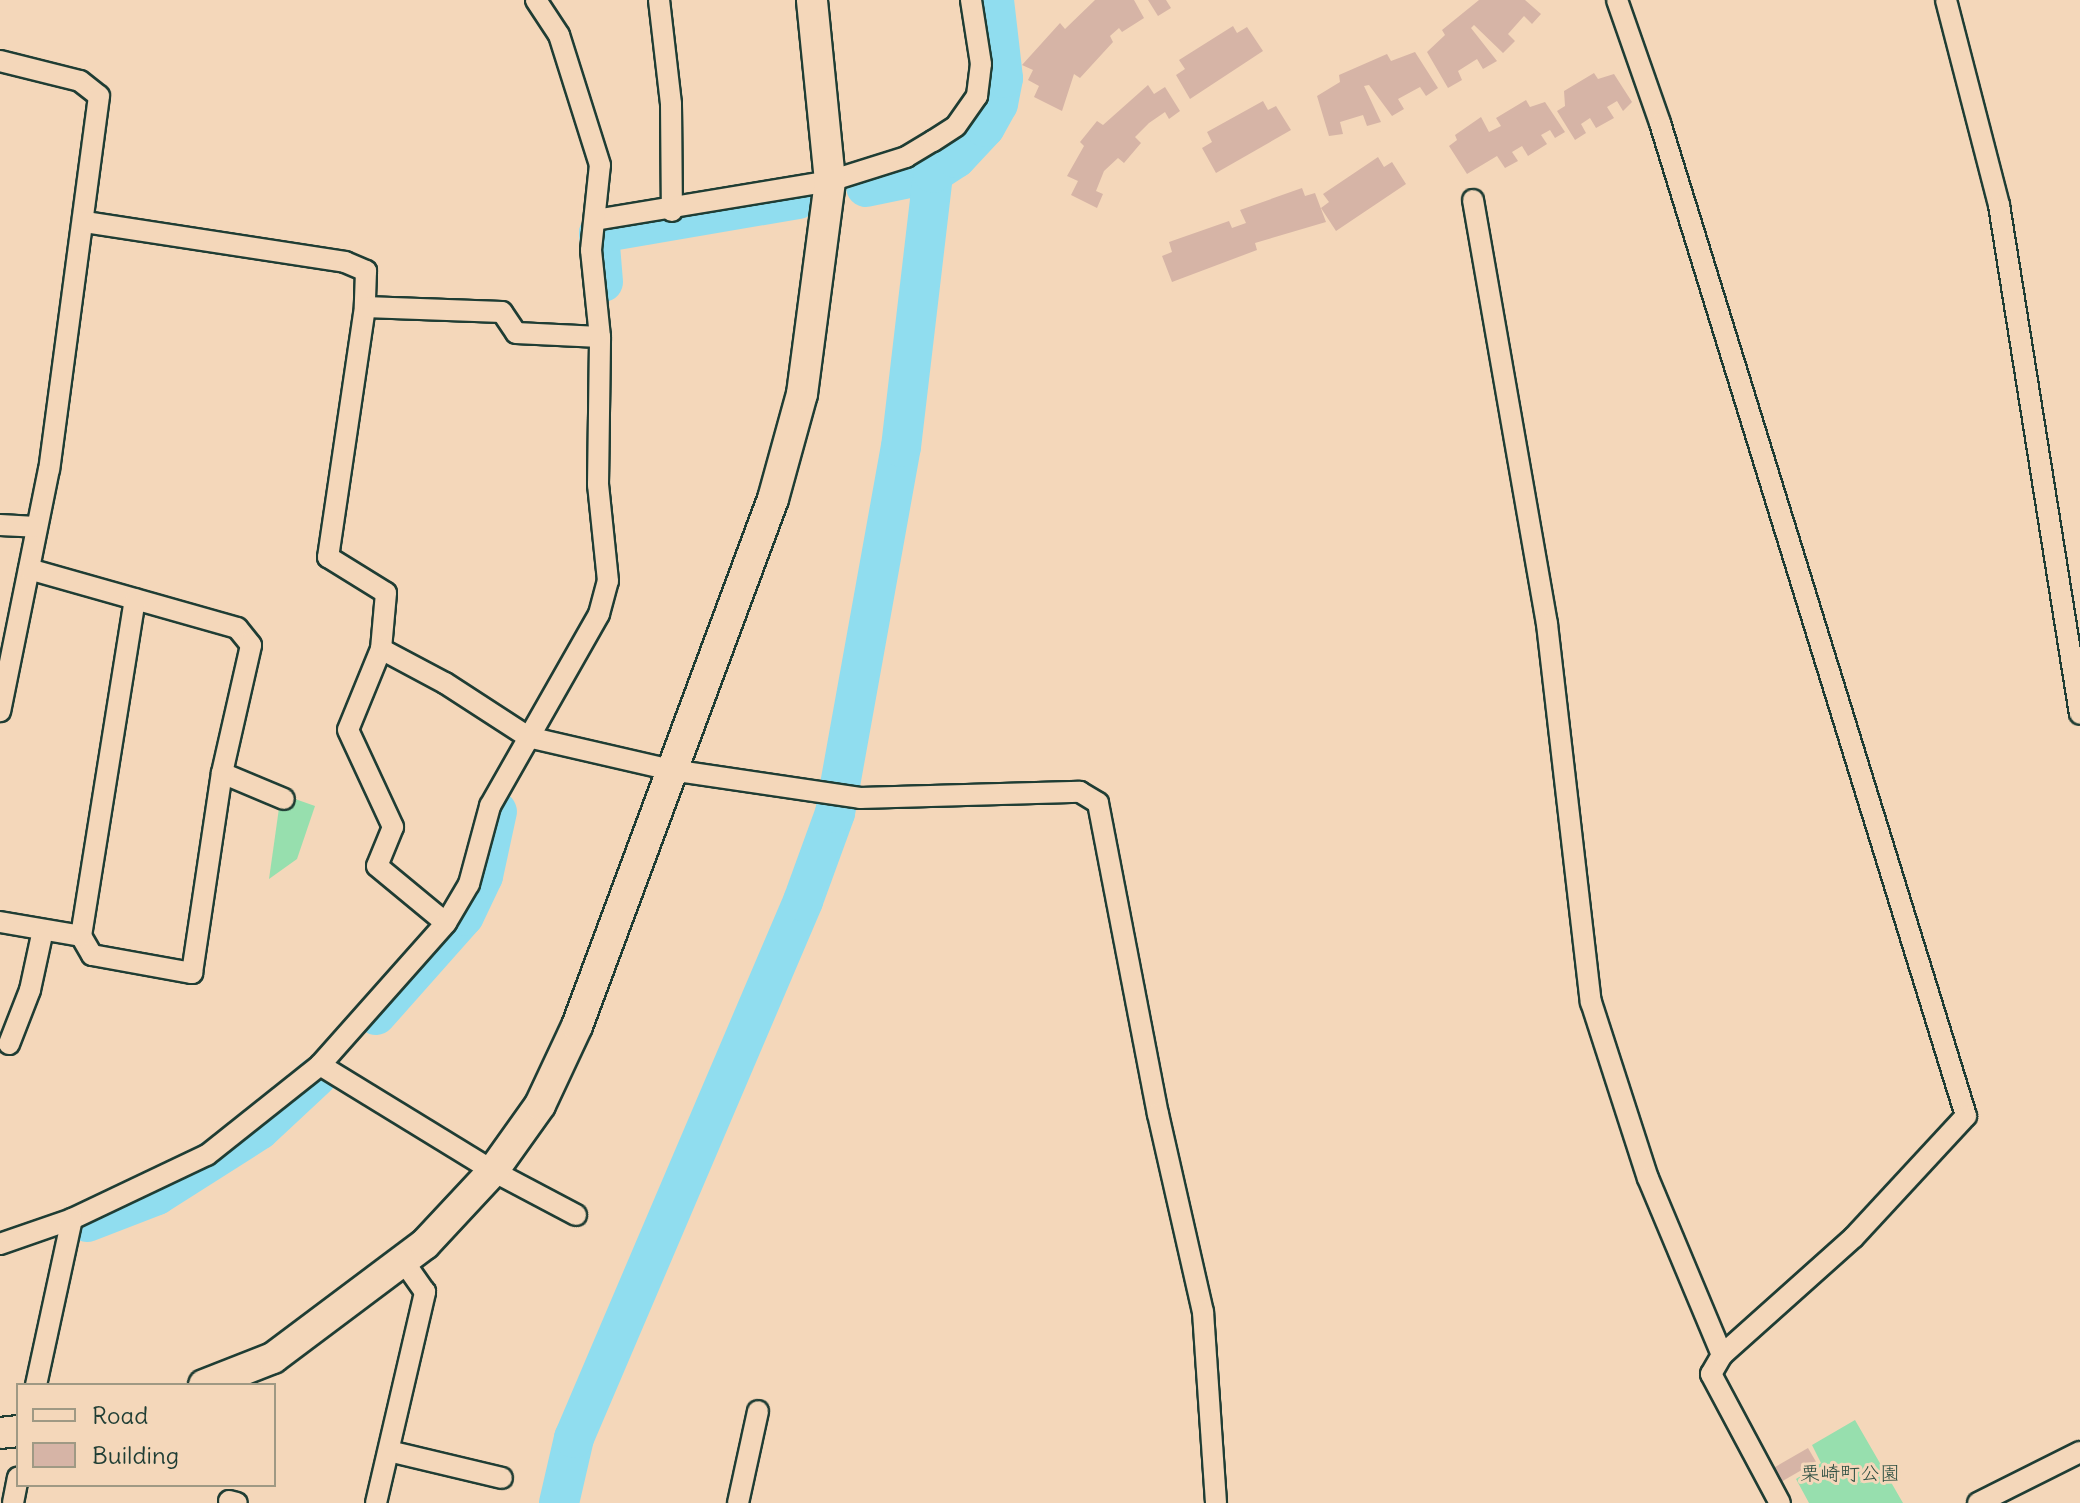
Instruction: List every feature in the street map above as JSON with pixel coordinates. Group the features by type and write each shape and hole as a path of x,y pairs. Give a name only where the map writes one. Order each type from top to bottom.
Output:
{"street":[{"path":"0,1244 72,1219 207,1155 320,1065 446,923 469,884 490,806 599,614 608,581 598,485 600,337 591,250 597,151 559,35 536,0"},
{"path":"659,0 671,104 672,211"},
{"path":"209,1383 273,1358 404,1262 493,1171 540,1105 577,1026 773,499 802,394 830,181 812,0"},
{"path":"595,220 672,211 830,181 906,157 956,126 977,96 980,75 971,0"},
{"path":"1617,0 1660,123 1966,1116 1854,1237 1722,1355 1711,1374 1780,1503"},
{"path":"1946,0 1999,205 2080,714"},
{"path":"0,61 80,81 99,96 85,222 36,527 0,711"},
{"path":"1473,200 1547,624 1591,1002 1648,1178 1722,1355"},
{"path":"85,222 345,262 366,271 365,307 326,548 333,564 378,583 386,593 381,649 348,730 393,827 377,866 446,923"},
{"path":"365,307 502,312 516,333 600,337"},
{"path":"0,525 36,527"},
{"path":"29,569 135,599 237,628 251,645 222,773 192,973 92,955 81,936 135,599"},
{"path":"381,649 445,683 528,737 671,770 860,798 1080,792 1098,803 1158,1114 1203,1312 1216,1503"},
{"path":"222,773 284,799"},
{"path":"0,922 81,936"},
{"path":"9,1044 30,990 43,930"},
{"path":"320,1065 493,1171 576,1215"},
{"path":"36,1383 72,1219"},
{"path":"376,1503 425,1292 404,1262"},
{"path":"738,1503 758,1411"},
{"path":"389,1451 502,1478"},
{"path":"1978,1503 2080,1452"}],"green space":[{"path":"281,794 315,806 297,859 269,879"},
{"name":"栗崎町公園","path":"1855,1420 1903,1503 1809,1503 1796,1479 1821,1463 1812,1445"}],"building":[{"path":"1095,0 1134,0 1144,18 1122,32 1119,28 1110,36 1113,42 1080,78 1074,74 1062,111 1034,97 1039,86 1028,80 1033,70 1022,65 1060,23 1065,29"},
{"path":"1148,0 1166,0 1171,8 1158,16"},
{"path":"1479,0 1525,0 1541,14 1532,24 1524,16 1508,34 1515,41 1503,53 1474,25 1471,28 1497,61 1483,69 1477,59 1458,71 1462,80 1448,88 1427,52 1445,35 1442,30"},
{"path":"1233,26 1237,33 1247,27 1263,51 1190,99 1176,75 1185,69 1179,60"},
{"path":"1415,52 1438,88 1426,96 1420,87 1398,99 1404,109 1392,116 1369,85 1364,86 1381,122 1367,126 1363,115 1340,122 1343,134 1329,136 1317,96 1340,82 1339,75 1387,54 1391,61"},
{"path":"1594,73 1598,79 1614,74 1632,102 1623,111 1617,101 1607,107 1614,118 1596,128 1590,118 1581,124 1586,133 1575,140 1557,111 1565,106 1564,91"},
{"path":"1148,85 1154,94 1165,87 1180,111 1169,119 1165,112 1149,123 1135,137 1141,143 1124,163 1118,158 1104,171 1096,191 1103,194 1097,208 1071,195 1078,181 1067,176 1084,146 1080,142 1097,121 1103,125"},
{"path":"1526,100 1530,107 1545,102 1565,132 1555,138 1550,130 1541,135 1547,144 1528,156 1522,146 1512,152 1518,161 1505,168 1497,156 1467,174 1449,146 1457,140 1455,135 1481,117 1489,132 1501,126 1496,118"},
{"path":"1263,101 1268,110 1276,106 1291,130 1216,173 1202,148 1212,142 1207,132"},
{"path":"1378,157 1384,167 1392,162 1406,184 1336,231 1321,208 1329,202 1323,194"},
{"path":"1302,188 1305,196 1315,193 1326,222 1255,243 1257,250 1172,282 1162,256 1172,252 1169,242 1229,221 1232,228 1246,223 1240,210"},
{"path":"1808,1448 1816,1462 1780,1483 1772,1469"}],"waterway":[{"path":"559,1503 574,1438 803,901 835,813 901,447 933,173 956,158 985,127 998,104 1003,78 994,0"},
{"path":"866,187 933,173"},
{"path":"603,282 599,233 798,199"},
{"path":"376,1015 464,916 483,876 497,811"},
{"path":"87,1222 157,1195 259,1130 316,1077"}]}
